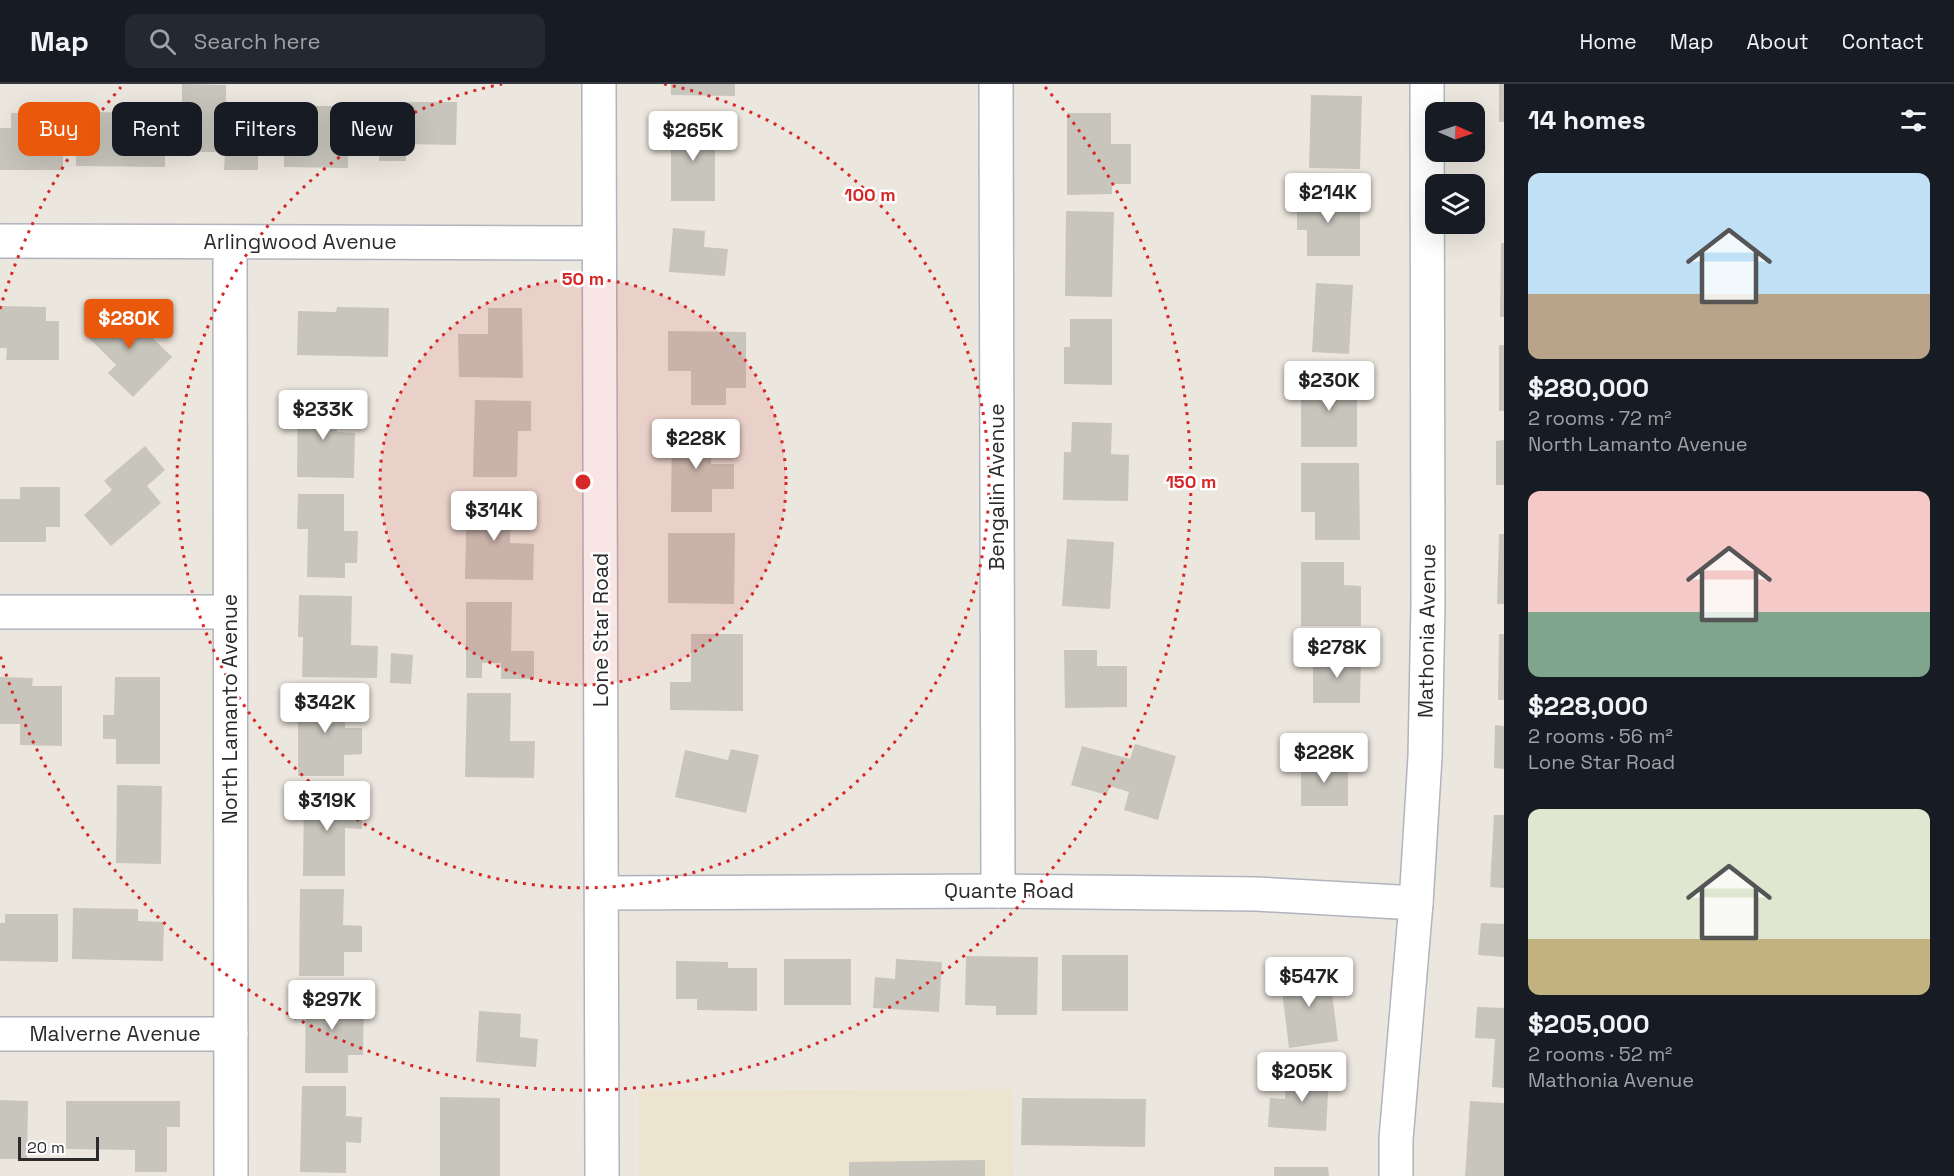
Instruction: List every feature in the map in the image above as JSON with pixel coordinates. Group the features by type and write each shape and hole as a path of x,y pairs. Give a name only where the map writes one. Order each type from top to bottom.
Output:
{"street":[{"name":"Lone Star Road","path":"599,84 602,1176"},
{"name":"Bengalin Avenue","path":"996,84 998,891"},
{"name":"Mathonia Avenue","path":"1396,1176 1396,1138 1416,903 1425,757 1428,605 1426,84"},
{"name":"Arlingwood Avenue","path":"0,241 599,243"},
{"name":"North Lamanto Avenue","path":"230,242 231,1176"},
{"path":"0,612 230,612"},
{"name":"Quante Road","path":"602,893 998,891 1257,894 1416,903"},
{"name":"Malverne Avenue","path":"0,1034 231,1034"}],"shaded area":[{"path":"1012,1089 1013,1176 639,1176 639,1091"}],"building":[{"path":"182,84 226,85 226,102 214,102 214,152 202,152 202,102 182,102"},
{"path":"671,84 735,84 735,96 671,95"},
{"path":"1499,84 1504,84 1504,122 1499,122"},
{"path":"1311,95 1362,96 1360,169 1309,168"},
{"path":"415,102 457,102 456,145 415,144"},
{"path":"318,106 330,106 330,156 348,156 348,168 284,167 284,156 318,156"},
{"path":"100,112 112,112 112,156 165,156 165,167 76,166 76,156 100,156"},
{"path":"11,113 18,113 18,156 63,156 63,170 0,170 0,128 11,128"},
{"path":"1067,113 1111,113 1111,144 1131,144 1131,184 1112,184 1112,194 1067,195"},
{"path":"671,124 715,124 715,201 671,201"},
{"path":"225,156 258,156 258,170 224,170"},
{"path":"379,156 406,156 406,161 379,161"},
{"path":"1297,190 1343,190 1343,212 1360,212 1360,256 1307,256 1307,230 1297,230"},
{"path":"1066,211 1114,212 1112,297 1065,296"},
{"path":"673,228 705,231 704,247 728,249 725,276 669,272"},
{"path":"1501,243 1504,243 1504,317 1500,317"},
{"path":"1316,283 1353,285 1349,354 1312,352"},
{"path":"118,304 172,357 133,397 108,373 116,365 87,336"},
{"path":"0,306 46,307 46,321 59,321 59,360 6,360 7,348 0,348"},
{"path":"337,307 389,308 388,357 297,355 298,311 336,312"},
{"path":"488,308 522,308 523,378 459,377 458,334 488,334"},
{"path":"1070,319 1112,319 1112,385 1064,384 1064,347 1070,347"},
{"path":"668,331 746,332 746,388 726,388 726,405 691,405 691,371 668,371"},
{"path":"1499,345 1504,345 1504,411 1499,411"},
{"path":"1301,377 1357,377 1357,447 1301,447"},
{"path":"298,396 337,397 337,432 355,433 354,478 297,477"},
{"path":"475,400 531,401 531,431 518,431 517,477 473,477"},
{"path":"1072,422 1112,423 1111,454 1129,455 1128,501 1063,500 1064,452 1071,452"},
{"path":"672,426 712,426 711,464 734,464 734,489 712,489 712,512 671,512"},
{"path":"1504,440 1504,485 1496,485 1496,441"},
{"path":"145,446 165,470 147,486 161,503 111,546 84,515 112,490 104,481"},
{"path":"1301,463 1359,463 1360,540 1315,540 1315,512 1301,512"},
{"path":"20,487 60,487 60,527 46,527 46,542 0,542 0,499 20,499"},
{"path":"298,494 344,494 344,531 358,531 357,563 345,563 345,578 307,577 308,529 297,529"},
{"path":"467,495 511,496 510,543 534,544 533,580 465,579"},
{"path":"668,533 735,533 734,604 668,603"},
{"path":"1499,534 1504,534 1504,604 1497,604"},
{"path":"1067,539 1114,542 1110,609 1062,606"},
{"path":"1301,562 1344,562 1344,585 1361,586 1361,626 1301,626"},
{"path":"299,595 352,596 351,645 378,646 377,678 302,677 303,637 298,637"},
{"path":"466,602 512,602 511,651 534,651 534,679 501,679 501,663 482,663 482,678 466,678"},
{"path":"691,634 743,634 743,711 670,710 670,682 691,682"},
{"path":"1499,634 1504,634 1504,700 1498,700"},
{"path":"1064,650 1097,650 1097,666 1127,666 1127,707 1065,708"},
{"path":"391,653 413,655 411,684 390,683"},
{"path":"1313,656 1361,656 1360,703 1313,703"},
{"path":"0,677 33,678 32,686 62,686 62,746 20,745 20,724 0,724"},
{"path":"115,677 160,677 160,764 116,764 116,739 103,739 103,715 114,715"},
{"path":"298,691 345,691 345,728 362,728 362,754 344,755 344,776 298,776"},
{"path":"467,693 511,693 510,741 535,741 534,778 465,777"},
{"path":"1495,725 1504,726 1504,769 1494,768"},
{"path":"1135,744 1176,756 1158,820 1124,810 1129,792 1110,786 1107,795 1071,785 1082,746 1130,759"},
{"path":"731,749 759,755 746,813 675,797 685,750 728,760"},
{"path":"1301,762 1348,762 1348,806 1301,806"},
{"path":"117,785 162,786 161,864 116,863"},
{"path":"304,790 345,791 345,805 362,806 362,829 345,828 345,876 303,876"},
{"path":"1494,815 1504,815 1504,888 1490,887"},
{"path":"300,889 344,889 343,925 362,926 362,952 344,952 344,976 299,976"},
{"path":"73,908 138,909 138,921 164,922 163,961 72,959"},
{"path":"5,914 58,914 58,962 0,961 0,923 5,923"},
{"path":"1481,923 1504,924 1504,957 1478,955"},
{"path":"1062,955 1128,955 1128,1011 1062,1011"},
{"path":"966,956 1038,957 1037,1015 996,1015 996,1006 965,1005"},
{"path":"784,959 851,959 851,1005 784,1005"},
{"path":"896,959 942,962 939,1012 873,1008 875,977 895,979"},
{"path":"676,961 728,962 728,968 757,968 757,1011 697,1010 697,999 676,999"},
{"path":"1329,968 1338,1041 1289,1048 1280,974"},
{"path":"306,990 346,991 346,1001 364,1001 363,1055 348,1055 348,1073 305,1073"},
{"path":"1477,1007 1504,1008 1504,1088 1492,1087 1495,1039 1475,1038"},
{"path":"479,1011 521,1014 520,1037 538,1039 536,1067 476,1062"},
{"path":"1287,1072 1329,1075 1326,1131 1268,1127 1270,1098 1285,1099"},
{"path":"302,1086 346,1086 346,1116 362,1117 361,1143 346,1142 346,1173 300,1172"},
{"path":"440,1097 500,1098 500,1176 440,1176"},
{"path":"1022,1098 1146,1099 1145,1147 1021,1145"},
{"path":"0,1100 28,1101 27,1159 0,1159"},
{"path":"66,1101 180,1101 180,1127 167,1127 167,1172 135,1172 135,1150 66,1149"},
{"path":"1470,1101 1504,1103 1504,1176 1465,1176"},
{"path":"985,1160 985,1176 849,1176 849,1162"},
{"path":"1274,1167 1328,1167 1329,1176 1274,1176"}]}
